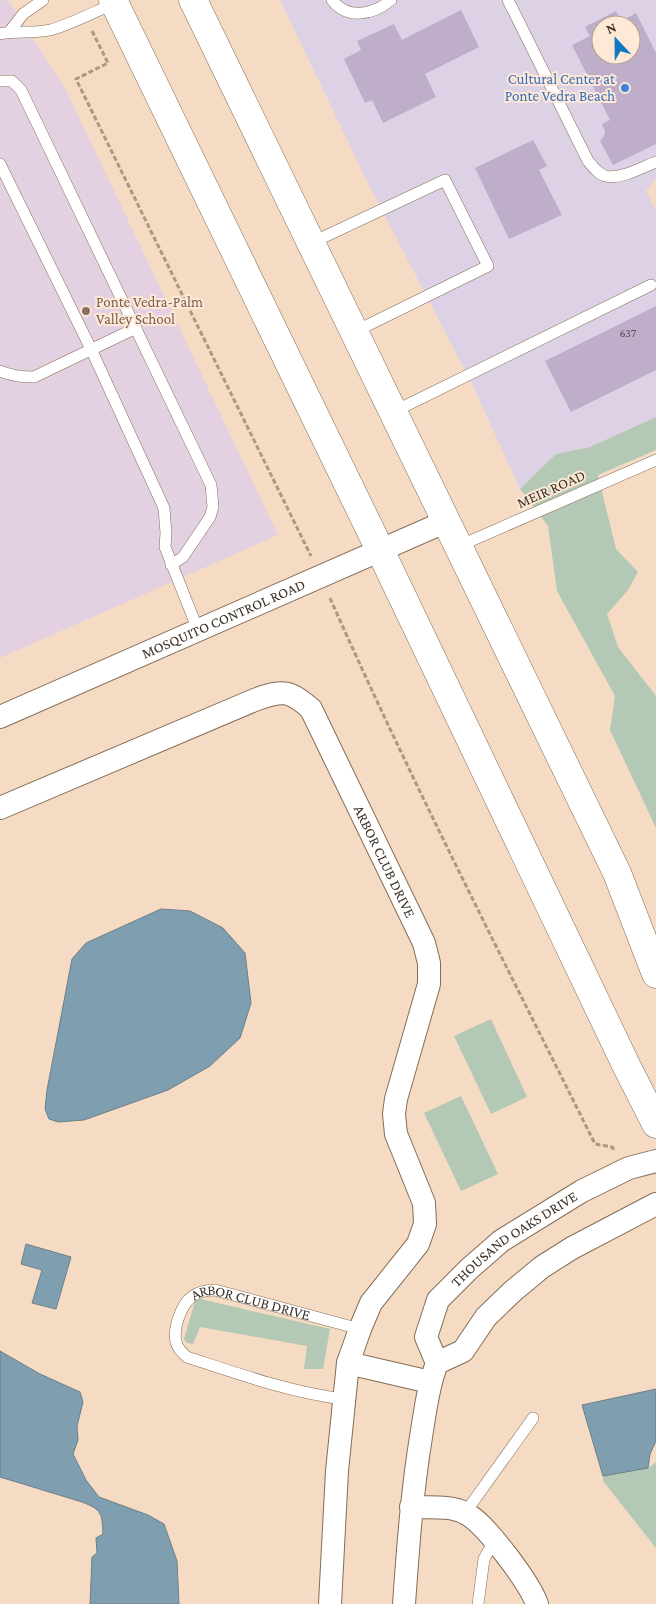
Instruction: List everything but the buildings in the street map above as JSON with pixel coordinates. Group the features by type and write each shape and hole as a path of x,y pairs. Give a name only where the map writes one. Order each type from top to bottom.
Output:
{"main road":[{"path":"193,0 617,872 656,974"},
{"path":"116,1 627,1068 656,1124"}],"street":[{"name":"MOSQUITO CONTROL ROAD","path":"0,717 446,521"},
{"name":"ARBOR CLUB DRIVE","path":"0,808 257,699 274,693 291,694 298,697 311,709 424,943 429,964 429,984 396,1099 394,1114 396,1134 424,1203 425,1224 418,1244 371,1304 348,1363 337,1471 330,1604"},
{"name":"THOUSAND OAKS DRIVE","path":"433,1372 426,1337 438,1300 456,1281 501,1241 582,1191 629,1168 656,1161"},
{"path":"348,1363 433,1372 463,1351 486,1317 542,1267 572,1248 656,1204"},
{"path":"404,1604 411,1507 433,1372"},
{"path":"411,1507 451,1509 466,1512 481,1525 520,1574 537,1604"}],"lane":[{"path":"5,33 23,14 43,0"},
{"path":"332,0 338,8 352,14 373,11 391,0"},
{"path":"508,0 588,161 596,171 606,176 616,176 627,174 656,162"},
{"path":"5,33 32,33 51,29 116,1"},
{"path":"0,81 12,82 21,90 211,485 213,496 210,518 183,557 171,565"},
{"path":"0,164 91,349 164,508 165,547 198,630"},
{"path":"311,243 445,180 488,266 354,332"},
{"path":"394,412 651,285"},
{"path":"0,371 20,377 34,377 136,328"},
{"name":"MEIR ROAD","path":"459,546 656,460"},
{"name":"ARBOR CLUB DRIVE","path":"343,1399 312,1395 276,1386 187,1357 179,1350 176,1340 177,1324 184,1307 192,1296 204,1290 215,1290 360,1329"},
{"path":"466,1512 533,1418"},
{"path":"478,1604 484,1559 494,1541"}],"path":[{"path":"83,16 108,62 76,79 321,576 360,664 595,1144 612,1148 629,1168"}],"shaded area":[{"name":"Ponte Vedra-Palm Valley School","path":"0,0 8,0 65,88 278,535 0,658"},
{"path":"280,0 656,0 656,178 646,191 656,211 656,417 590,447 556,454 520,489 473,386 368,183"}],"green space":[{"path":"656,417 656,450 598,475 616,549 638,572 628,590 607,614 618,647 656,696 656,828 610,730 615,696 557,591 548,526 520,489 556,454 590,447"},
{"path":"491,1019 527,1097 491,1114 454,1036"},
{"path":"461,1096 498,1174 461,1191 424,1113"},
{"path":"196,1298 330,1329 323,1369 304,1369 307,1346 200,1327 193,1344 187,1343 184,1339"},
{"path":"656,1462 656,1548 603,1481 603,1476 648,1468"}],"water":[{"path":"161,909 190,911 223,928 245,953 251,1003 240,1038 210,1066 168,1090 84,1120 58,1122 49,1119 45,1109 47,1090 72,959 86,943"},
{"path":"26,1244 71,1257 56,1309 32,1303 42,1270 21,1264"},
{"path":"0,1351 40,1374 80,1392 83,1402 77,1426 78,1440 73,1454 86,1480 99,1497 148,1515 164,1524 177,1561 179,1604 90,1604 92,1557 97,1553 96,1538 103,1534 100,1513 94,1507 82,1502 0,1477"},
{"path":"656,1389 656,1441 650,1454 648,1468 603,1476 582,1405"}],"place":[{"name":"Cultural Center at Ponte Vedra Beach","path":"625,88"},
{"name":"Ponte Vedra-Palm Valley School","path":"86,311"}]}
